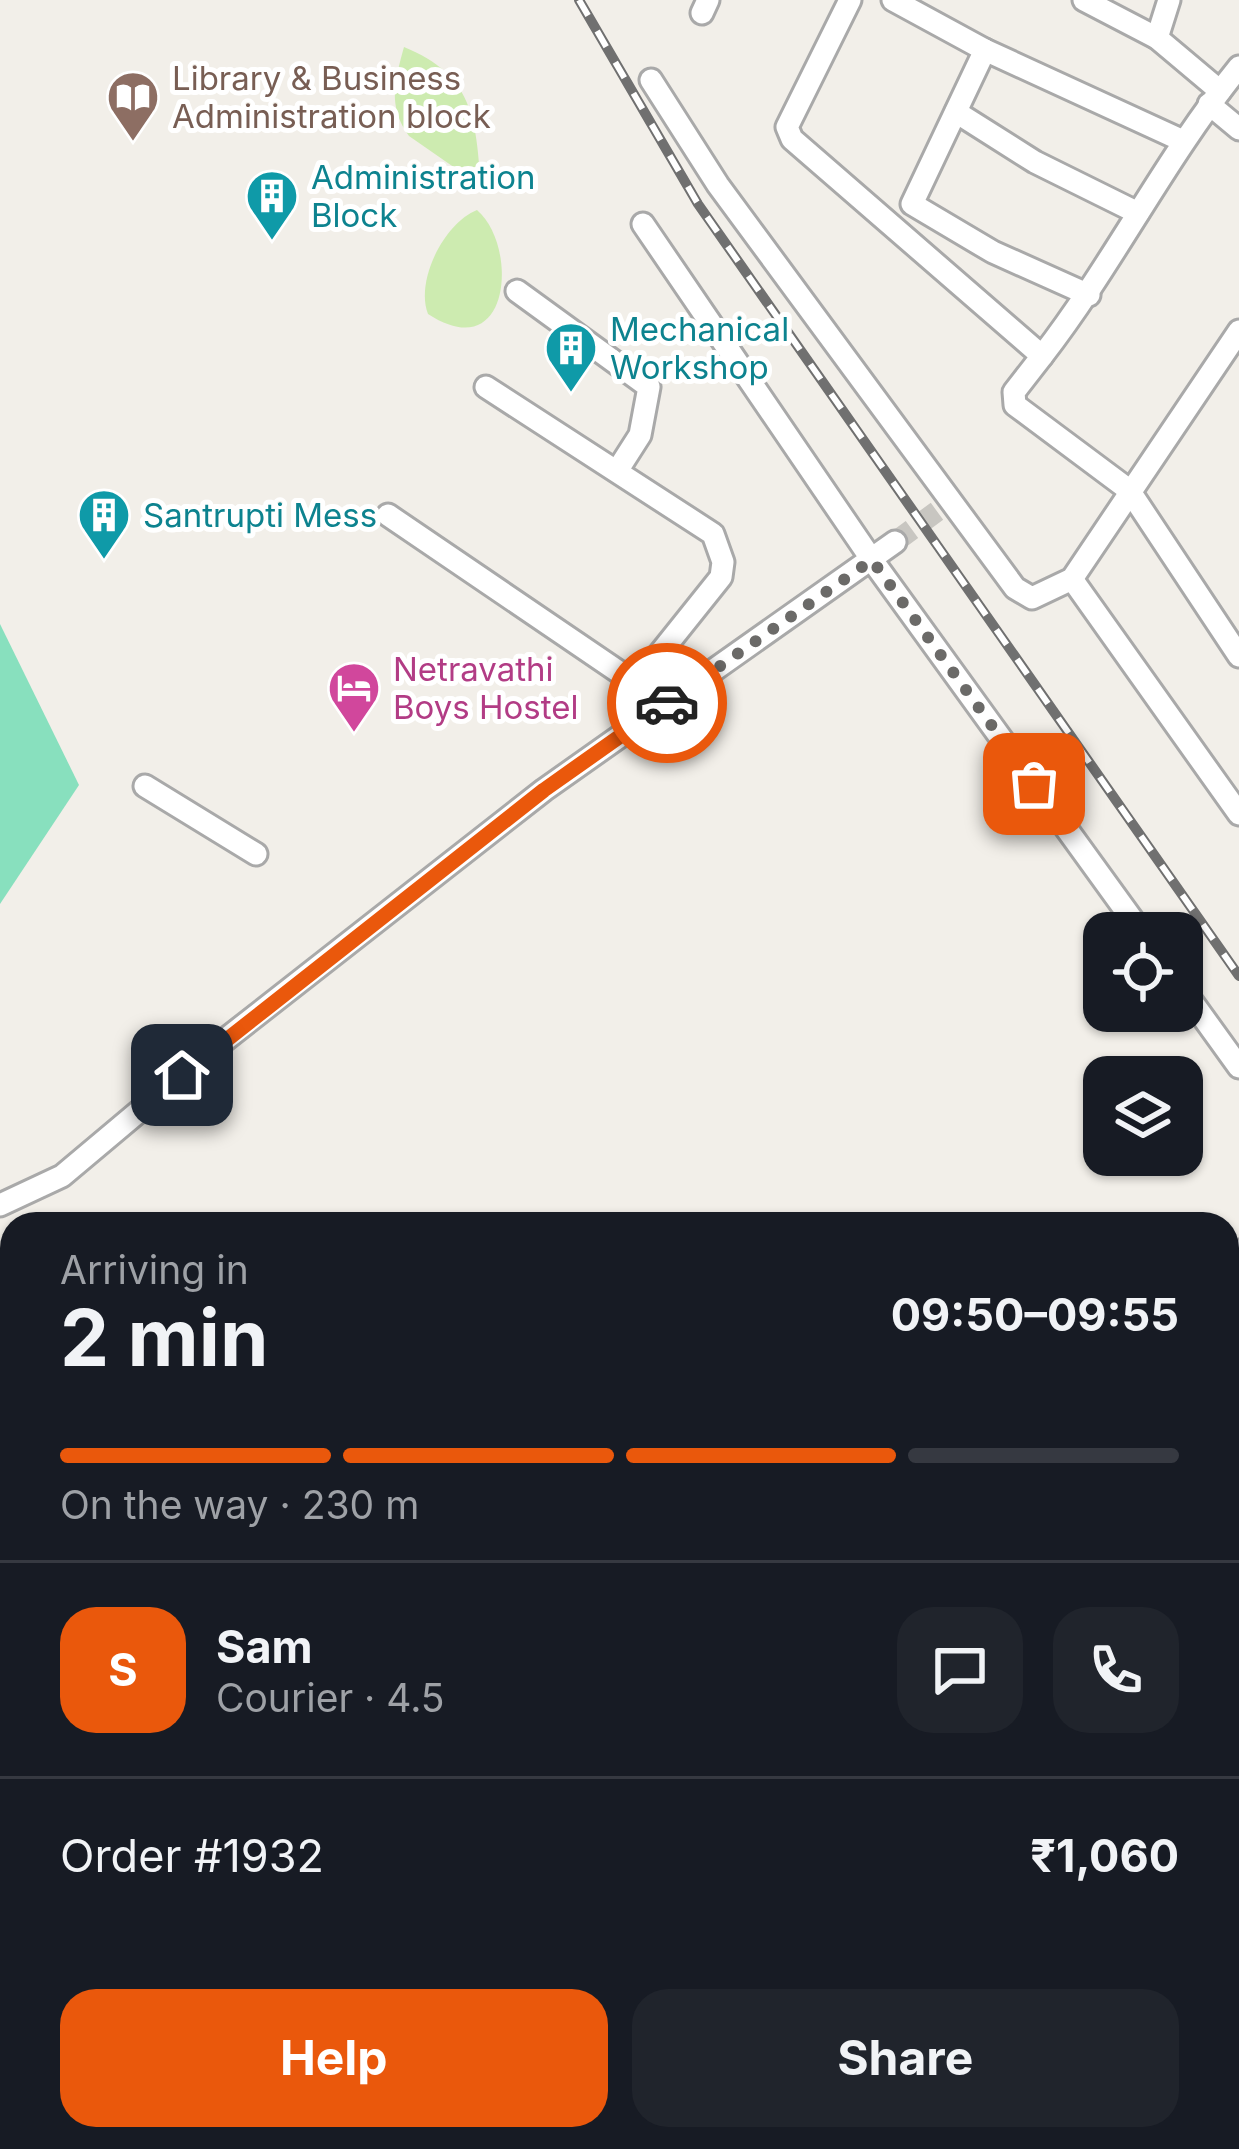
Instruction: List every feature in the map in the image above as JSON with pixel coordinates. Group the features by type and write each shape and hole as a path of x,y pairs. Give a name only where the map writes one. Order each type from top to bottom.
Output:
{"street":[{"path":"850,0 787,127 792,139 1042,356"},
{"path":"893,0 985,50 1181,140"},
{"path":"1084,0 1157,38 1239,129"},
{"path":"1157,38 1169,0"},
{"path":"985,50 912,204 993,252 1089,295"},
{"path":"1239,68 1181,140 1089,295 1014,392 1015,405 1129,490 1239,656"},
{"path":"652,80 718,184 1015,588 1032,598 1072,579 1239,331"},
{"path":"956,112 1035,162 1138,213"},
{"path":"643,224 872,560 1127,912"},
{"path":"517,291 649,388 640,435 617,471"},
{"path":"486,387 713,534 723,562 721,577 638,682"},
{"path":"388,515 666,704"},
{"path":"0,1205 62,1176 212,1050 526,804 895,542"},
{"path":"1072,579 1239,814"},
{"path":"145,786 256,854"},
{"path":"1203,1017 1239,1067"}],"green space":[{"path":"404,47 427,58 457,85 473,120 481,186 409,136 402,125 395,93"},
{"path":"477,210 499,249 499,296 491,314 477,326 456,327 428,314 426,286 444,240"},
{"path":"0,624 79,785 0,904"}],"tunnel":[{"path":"895,542 951,501"}],"railway":[{"path":"579,0 698,204 1239,976"}],"way so far":[{"path":"667,703 872,560 1034,784"}],"place":[{"name":"Library & Business Administration block","path":"133,143"},
{"name":"Administration Block","path":"272,242"},
{"name":"Mechanical Workshop","path":"571,394"},
{"name":"Santrupti Mess","path":"104,561"},
{"name":"Netravathi Boys Hostel","path":"354,734"}],"route":[{"path":"182,1075 544,790 667,703"}]}
